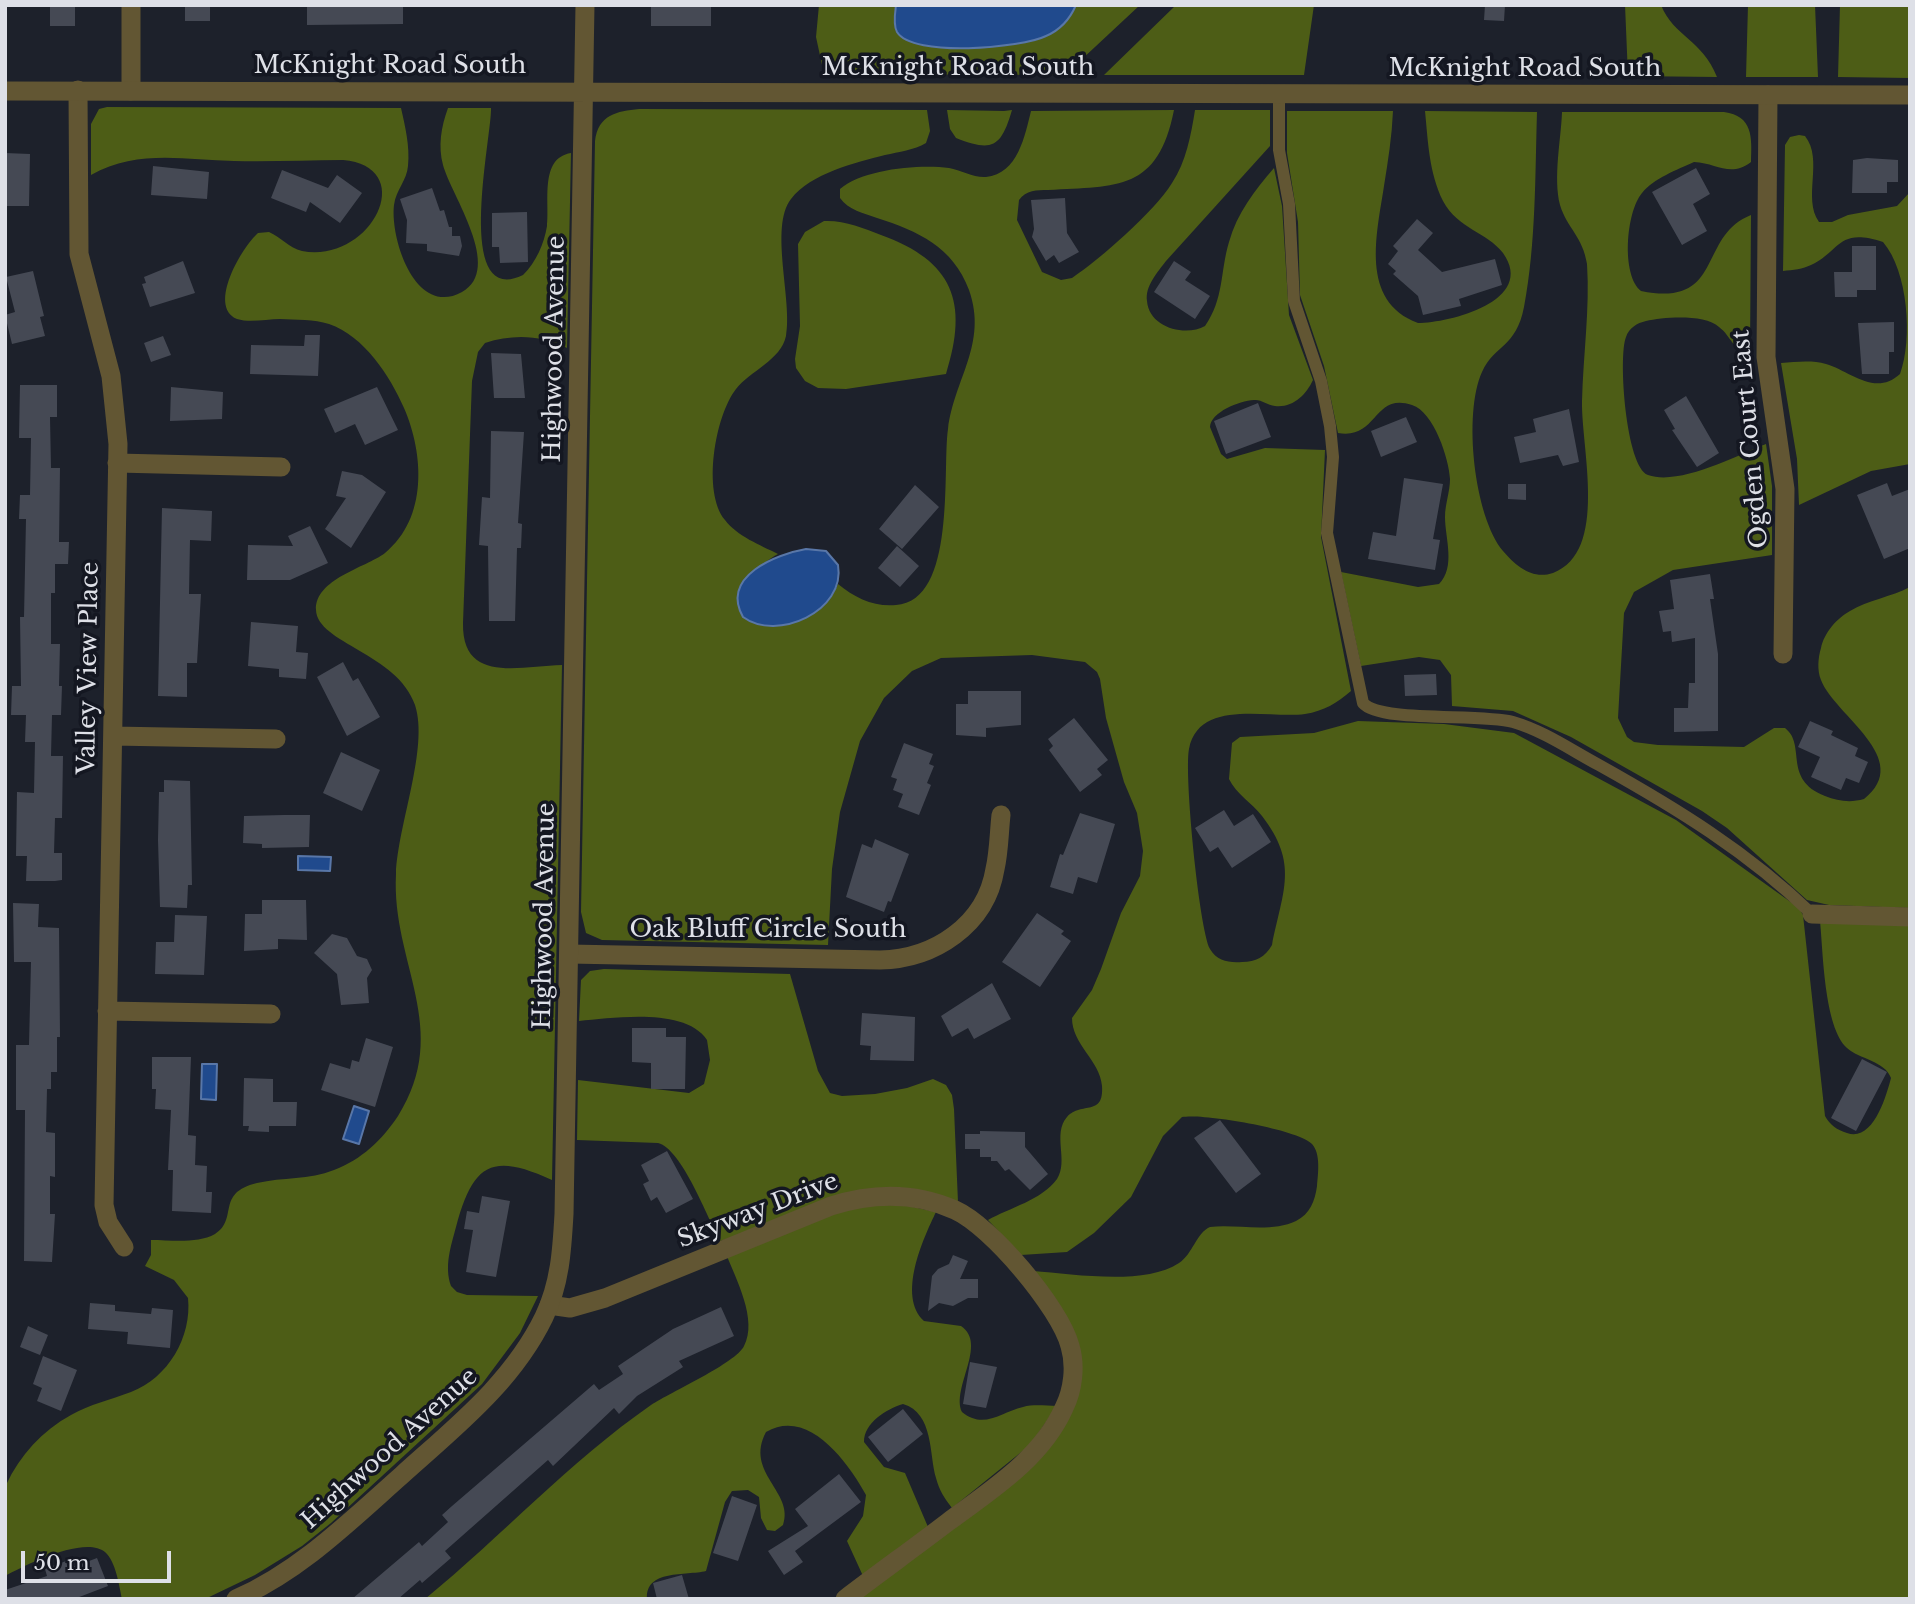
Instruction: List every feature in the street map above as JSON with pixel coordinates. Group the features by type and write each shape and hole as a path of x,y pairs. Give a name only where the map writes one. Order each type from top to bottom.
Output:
{"street":[{"path":"131,5 131,91"},
{"name":"Highwood Avenue","path":"236,1599 284,1572 325,1542 474,1410 496,1388 527,1345 549,1305 556,1284 562,1249 569,954 585,5"},
{"name":"Valley View Place","path":"78,90 79,254 111,376 117,463 104,1205 108,1222 124,1247"},
{"name":"McKnight Road South","path":"5,91 1910,95"},
{"name":"Ogden Court East","path":"1768,95 1766,357 1785,489 1783,654"},
{"path":"117,463 281,467"},
{"path":"113,736 276,739"},
{"name":"Oak Bluff Circle South","path":"569,954 880,960 920,954 954,936 981,905 995,870 1001,815"},
{"path":"1812,914 1910,917"},
{"path":"107,1011 271,1014"},
{"name":"Skyway Drive","path":"549,1305 570,1308 605,1298 821,1210 868,1197 900,1196 938,1204 968,1217 991,1235 1039,1294 1070,1344 1073,1375 1065,1408 1048,1436 1022,1465 845,1599"}],"lane":[{"path":"1279,93 1279,150 1290,217 1294,301 1321,381 1331,426 1333,457 1326,515 1328,541 1363,704 1379,713 1494,719 1537,731 1693,818 1749,859 1812,914"}],"green space":[{"path":"819,5 1140,5 1065,75 824,74 816,37"},
{"path":"1176,5 1314,5 1304,75 1104,75"},
{"path":"1625,5 1661,5 1673,24 1704,54 1717,77 1628,76"},
{"path":"1748,5 1815,5 1818,77 1746,77"},
{"path":"1840,5 1910,5 1910,78 1838,77"},
{"path":"401,108 407,136 408,159 404,181 394,205 396,236 401,254 419,285 431,294 445,297 462,292 474,281 478,267 477,250 471,231 441,158 441,136 448,108 491,108 483,182 482,244 489,267 502,279 523,275 536,259 547,226 550,172 554,163 571,153 567,348 547,340 516,337 485,343 478,352 472,381 463,623 465,642 472,655 483,663 512,668 562,665 552,1180 531,1171 499,1166 488,1169 478,1177 463,1206 448,1264 451,1286 457,1292 467,1295 538,1296 520,1333 482,1384 331,1523 302,1546 255,1575 205,1599 122,1599 117,1574 109,1556 96,1548 70,1549 26,1565 5,1576 3,1514 6,1485 25,1454 41,1436 60,1421 78,1411 144,1386 156,1377 175,1354 186,1327 188,1298 174,1280 145,1266 151,1255 151,1240 184,1241 208,1237 222,1228 232,1200 244,1187 325,1173 353,1161 378,1141 392,1125 414,1084 420,1054 420,1025 397,906 396,874 416,764 418,723 415,705 406,688 393,673 330,632 320,621 316,610 318,599 332,582 385,553 399,539 415,504 418,465 411,426 398,396 374,358 354,338 329,324 317,321 237,319 229,312 225,302 226,290 236,263 258,233 269,232 302,251 327,251 348,243 366,230 377,213 382,195 379,179 366,166 343,160 143,159 108,167 91,175 91,124 99,109"},
{"path":"639,109 927,110 930,131 926,143 834,170 810,182 791,199 782,227 787,304 786,336 772,359 736,389 722,417 713,473 718,507 725,520 736,531 778,554 752,575 738,602 772,626 811,614 827,602 838,584 865,600 880,605 896,605 916,598 929,581 938,558 943,530 951,411 968,361 975,327 969,290 954,262 920,235 847,205 840,198 840,189 863,177 908,168 949,168 981,177 997,174 1006,169 1018,152 1031,111 1174,110 1167,137 1157,156 1146,170 1131,179 1095,187 1028,192 1019,200 1017,220 1042,272 1061,280 1072,278 1126,234 1164,195 1177,175 1184,157 1195,110 1270,110 1270,146 1166,261 1150,285 1147,301 1154,318 1170,328 1188,331 1205,326 1216,306 1232,231 1254,193 1274,168 1282,206 1289,315 1313,380 1307,391 1293,403 1282,406 1257,400 1241,403 1220,412 1210,427 1221,454 1227,459 1265,448 1325,450 1321,537 1351,691 1330,706 1312,713 1237,714 1206,723 1195,733 1189,749 1188,764 1191,817 1201,912 1210,949 1220,959 1232,962 1252,961 1263,956 1272,945 1285,878 1281,849 1274,833 1229,779 1232,743 1240,737 1314,733 1358,721 1444,724 1514,733 1676,820 1799,908 1803,915 1825,1116 1834,1127 1847,1133 1856,1134 1871,1125 1882,1106 1891,1078 1878,1064 1852,1052 1839,1038 1826,988 1820,921 1910,925 1910,1599 857,1599 988,1501 1079,1388 1033,1271 1108,1277 1147,1274 1179,1263 1201,1234 1210,1227 1286,1225 1305,1215 1313,1202 1317,1186 1318,1159 1312,1144 1289,1133 1209,1117 1182,1117 1163,1136 1131,1197 1094,1233 1067,1252 1021,1255 988,1220 1034,1198 1051,1186 1057,1179 1062,1164 1060,1139 1063,1124 1073,1112 1096,1105 1102,1096 1100,1077 1076,1036 1072,1018 1092,990 1101,969 1121,913 1140,876 1143,851 1137,813 1124,782 1106,718 1100,679 1097,672 1085,662 1032,655 941,658 912,671 884,698 860,741 840,812 832,869 828,945 602,940 586,933 581,912 595,141 604,120 616,113"},
{"path":"947,110 1012,110 999,139 993,144 978,145 956,138 950,129"},
{"path":"1287,111 1393,111 1378,224 1376,264 1379,282 1387,299 1399,313 1418,323 1449,319 1485,306 1499,296 1508,284 1510,270 1503,253 1456,218 1443,201 1432,168 1425,111 1537,112 1533,234 1524,307 1516,331 1482,372 1476,390 1473,438 1479,490 1493,535 1513,562 1538,575 1553,573 1570,562 1581,544 1587,522 1587,471 1582,401 1587,264 1582,247 1563,213 1558,194 1557,171 1562,112 1724,112 1734,114 1746,123 1751,136 1751,162 1743,167 1730,169 1694,162 1666,175 1642,193 1632,214 1628,258 1630,272 1641,291 1668,293 1686,289 1698,280 1734,225 1751,215 1750,354 1736,346 1719,327 1704,320 1673,318 1646,321 1634,326 1626,337 1624,387 1634,453 1640,468 1648,475 1661,477 1691,473 1766,444 1772,486 1772,555 1673,570 1634,592 1624,613 1618,718 1627,737 1634,742 1658,745 1744,747 1774,728 1785,728 1794,743 1799,771 1812,789 1839,800 1864,799 1877,784 1881,768 1867,738 1829,694 1821,680 1818,668 1820,652 1828,632 1845,614 1910,587 1910,908 1829,905 1807,900 1727,828 1571,737 1513,711 1452,706 1451,675 1440,660 1419,657 1361,666 1341,572 1418,587 1439,584 1444,577 1448,561 1445,517 1450,484 1449,470 1433,426 1420,409 1412,405 1390,405 1361,430 1338,433 1324,366 1300,295 1298,222 1287,153"},
{"path":"1805,136 1813,156 1812,202 1819,222 1832,222 1848,215 1897,206 1910,192 1910,464 1871,471 1799,505 1797,459 1781,363 1821,363 1872,383 1891,380 1900,374 1907,324 1903,287 1898,270 1883,242 1857,237 1848,239 1811,265 1783,271 1785,145 1790,137"},
{"path":"824,221 853,225 905,245 939,271 949,287 955,305 956,326 946,374 846,389 818,388 805,381 796,368 795,359 800,326 798,244 805,232"},
{"path":"604,969 790,974 818,1071 830,1093 842,1096 875,1094 907,1088 933,1079 946,1085 952,1095 954,1109 958,1202 913,1189 720,1241 685,1171 667,1148 658,1143 577,1140 578,1080 689,1093 704,1084 710,1060 707,1040 697,1030 683,1023 648,1017 579,1021 581,980 590,971"},
{"path":"895,1203 936,1212 919,1252 913,1297 916,1310 924,1321 961,1326 968,1334 971,1344 961,1391 962,1412 978,1420 985,1420 1027,1406 1057,1406 1030,1445 952,1508 937,1482 928,1436 920,1416 903,1404 877,1418 868,1429 864,1442 884,1467 905,1473 928,1527 863,1576 847,1541 863,1516 866,1495 849,1468 825,1442 811,1432 782,1426 766,1432 761,1446 761,1459 782,1502 785,1513 783,1525 775,1531 767,1530 761,1518 759,1497 748,1490 732,1491 725,1502 706,1571 660,1578 648,1589 647,1599 425,1599 621,1427 651,1405 739,1353 748,1336 747,1312 726,1254 847,1209"}],"water":[{"path":"896,5 1076,5 1064,24 1046,36 993,47 945,48 907,40 897,32"},
{"path":"806,549 826,551 838,565 838,581 831,596 820,608 806,618 773,626 757,624 743,617 738,603 739,590 745,579 767,562"},
{"path":"298,856 331,857 330,871 298,870"},
{"path":"202,1064 217,1064 216,1100 201,1099"},
{"path":"354,1106 369,1111 359,1144 343,1139"}],"building":[{"path":"50,5 75,5 75,26 50,26"},
{"path":"185,5 210,5 210,21 185,21"},
{"path":"307,5 403,5 403,24 307,25"},
{"path":"651,5 711,5 711,26 651,26"},
{"path":"1485,5 1505,5 1504,21 1484,20"},
{"path":"5,153 30,154 29,206 5,206"},
{"path":"1853,160 1898,160 1898,182 1887,182 1887,193 1852,193"},
{"path":"153,166 209,172 207,199 151,195"},
{"path":"1696,168 1710,194 1693,204 1707,231 1682,245 1652,192"},
{"path":"282,170 328,188 337,175 362,193 340,223 310,202 306,212 271,198"},
{"path":"432,188 440,211 444,210 449,227 452,227 452,236 460,236 462,246 459,256 427,251 427,244 406,243 407,220 400,199"},
{"path":"1065,198 1067,233 1079,252 1059,263 1054,255 1046,261 1032,237 1034,229 1031,200"},
{"path":"527,212 528,262 500,263 499,247 492,247 492,213"},
{"path":"1417,219 1433,233 1418,250 1442,272 1495,259 1502,285 1459,299 1461,306 1423,315 1418,296 1393,274 1396,271 1388,264 1398,251 1393,246"},
{"path":"1852,246 1876,246 1876,290 1857,290 1857,297 1835,297 1834,272 1852,272"},
{"path":"183,261 195,293 150,307 142,284 146,283 144,277"},
{"path":"1174,261 1191,272 1185,280 1210,296 1195,319 1154,292"},
{"path":"33,271 44,316 40,317 45,336 12,344 5,315 15,312 6,277"},
{"path":"1894,322 1894,352 1889,352 1889,374 1862,374 1858,323"},
{"path":"305,335 320,335 318,376 250,374 251,345 304,346"},
{"path":"163,336 171,355 151,362 144,343"},
{"path":"491,353 521,354 525,398 494,398"},
{"path":"20,385 57,385 57,417 50,417 51,468 60,468 59,542 69,542 68,564 55,564 55,593 51,593 51,644 60,644 59,686 62,686 61,715 52,715 51,756 63,756 62,818 55,818 54,853 62,853 62,880 55,881 26,881 27,856 16,856 17,792 34,793 35,742 25,742 26,715 11,715 12,686 21,686 20,617 24,617 26,519 19,519 20,495 30,495 31,438 19,438"},
{"path":"171,387 223,392 222,419 170,421"},
{"path":"377,387 398,430 365,445 355,424 335,433 324,409"},
{"path":"1686,396 1719,453 1697,467 1672,430 1675,429 1664,410"},
{"path":"1258,403 1271,437 1226,454 1214,421"},
{"path":"1569,409 1579,462 1563,466 1558,455 1520,463 1514,437 1536,432 1533,419"},
{"path":"1406,417 1417,442 1381,457 1371,431"},
{"path":"491,431 524,432 518,523 522,524 521,548 517,548 515,621 489,621 488,546 479,545 482,497 490,498"},
{"path":"342,471 362,475 386,492 351,548 325,529 346,498 336,496"},
{"path":"1404,478 1443,484 1433,539 1440,540 1435,570 1368,559 1373,532 1396,536"},
{"path":"1887,483 1892,496 1910,489 1910,548 1884,559 1857,495"},
{"path":"1508,484 1526,484 1526,500 1508,499"},
{"path":"915,485 939,507 902,549 879,529"},
{"path":"162,508 212,511 211,541 190,540 189,594 201,594 197,663 187,663 187,697 158,696"},
{"path":"310,526 328,563 290,580 247,580 248,545 293,546 288,536"},
{"path":"897,546 919,566 900,587 878,568"},
{"path":"1710,574 1714,599 1710,599 1718,654 1718,731 1674,732 1674,708 1688,708 1689,683 1695,683 1695,638 1672,642 1671,631 1663,632 1659,611 1674,609 1670,580"},
{"path":"251,622 298,626 296,652 308,653 306,679 279,677 279,669 248,666"},
{"path":"343,662 353,681 358,678 380,717 347,736 317,677"},
{"path":"1436,674 1437,695 1405,696 1404,675"},
{"path":"968,691 1021,691 1021,725 986,728 986,737 956,735 956,704 968,704"},
{"path":"1074,718 1108,760 1097,769 1102,775 1080,792 1049,750 1053,746 1048,739"},
{"path":"1810,721 1833,731 1831,735 1858,748 1855,756 1868,762 1859,783 1846,778 1841,790 1811,777 1820,757 1798,747"},
{"path":"904,743 933,754 929,764 934,766 927,783 931,785 919,815 898,807 903,794 893,790 897,779 891,777"},
{"path":"341,752 380,770 362,811 323,793"},
{"path":"164,780 190,781 192,885 188,885 187,908 160,907 159,792 164,792"},
{"path":"1224,810 1234,826 1253,814 1271,842 1232,868 1218,847 1210,852 1195,828"},
{"path":"1080,813 1115,824 1097,883 1078,877 1073,894 1050,887 1060,854 1063,855"},
{"path":"310,815 309,847 262,848 262,844 243,843 244,816"},
{"path":"875,839 909,854 891,902 888,901 884,912 846,897 862,844 872,848"},
{"path":"262,900 306,900 307,940 278,939 278,949 244,951 245,914 262,914"},
{"path":"13,903 39,904 38,927 59,928 60,1037 57,1037 57,1072 51,1072 51,1089 47,1089 46,1132 55,1133 55,1177 50,1176 50,1214 55,1214 52,1262 24,1261 25,1110 16,1110 16,1045 29,1045 31,962 14,962"},
{"path":"1037,913 1064,931 1061,934 1071,941 1040,987 1002,962"},
{"path":"175,915 207,916 204,975 155,974 156,942 174,942"},
{"path":"332,934 347,938 357,956 367,959 372,970 367,978 369,1003 341,1005 337,974 314,953"},
{"path":"992,983 1011,1019 974,1039 968,1028 952,1037 941,1016"},
{"path":"862,1013 915,1017 914,1061 870,1060 871,1046 860,1045"},
{"path":"632,1028 666,1028 666,1037 686,1037 685,1089 651,1089 651,1063 632,1062"},
{"path":"366,1038 393,1047 375,1107 321,1090 330,1063 350,1069 352,1060 359,1062"},
{"path":"152,1057 191,1057 188,1135 196,1136 195,1165 207,1166 206,1192 212,1192 211,1213 172,1211 173,1170 168,1170 171,1110 155,1109 156,1089 152,1089"},
{"path":"1862,1059 1887,1072 1856,1131 1831,1118"},
{"path":"244,1078 273,1079 273,1102 297,1102 296,1126 269,1126 269,1132 248,1131 249,1126 243,1126"},
{"path":"1220,1120 1261,1174 1236,1193 1194,1138"},
{"path":"980,1131 1025,1132 1025,1147 1048,1174 1030,1190 1009,1169 1005,1171 997,1161 991,1161 991,1157 980,1157 980,1149 965,1149 965,1134 980,1134"},
{"path":"667,1151 693,1199 666,1213 657,1197 651,1201 643,1184 649,1181 641,1165"},
{"path":"482,1196 510,1201 496,1277 466,1272 473,1230 464,1229 467,1211 479,1213"},
{"path":"953,1255 968,1261 960,1279 978,1279 978,1298 968,1298 953,1306 939,1303 928,1311 932,1276 938,1269 949,1264"},
{"path":"90,1303 115,1305 115,1311 151,1314 152,1308 173,1310 170,1348 127,1344 128,1332 88,1329"},
{"path":"721,1307 734,1336 679,1361 683,1367 637,1396 619,1414 614,1408 553,1466 548,1460 445,1551 451,1558 422,1583 420,1580 398,1599 352,1599 419,1542 422,1546 448,1522 442,1515 594,1384 599,1390 623,1374 618,1366 673,1329"},
{"path":"28,1326 48,1335 40,1355 20,1347"},
{"path":"43,1356 77,1370 61,1411 37,1401 42,1388 33,1384"},
{"path":"970,1362 997,1367 986,1408 963,1404"},
{"path":"903,1409 923,1434 888,1462 868,1437"},
{"path":"839,1474 861,1502 795,1551 803,1562 784,1575 768,1551 808,1526 795,1509"},
{"path":"732,1496 757,1505 738,1561 713,1553"},
{"path":"97,1558 108,1586 74,1599 5,1599 5,1590 47,1576 45,1569 66,1561 68,1569"},
{"path":"682,1575 689,1599 657,1599 653,1583"}]}
